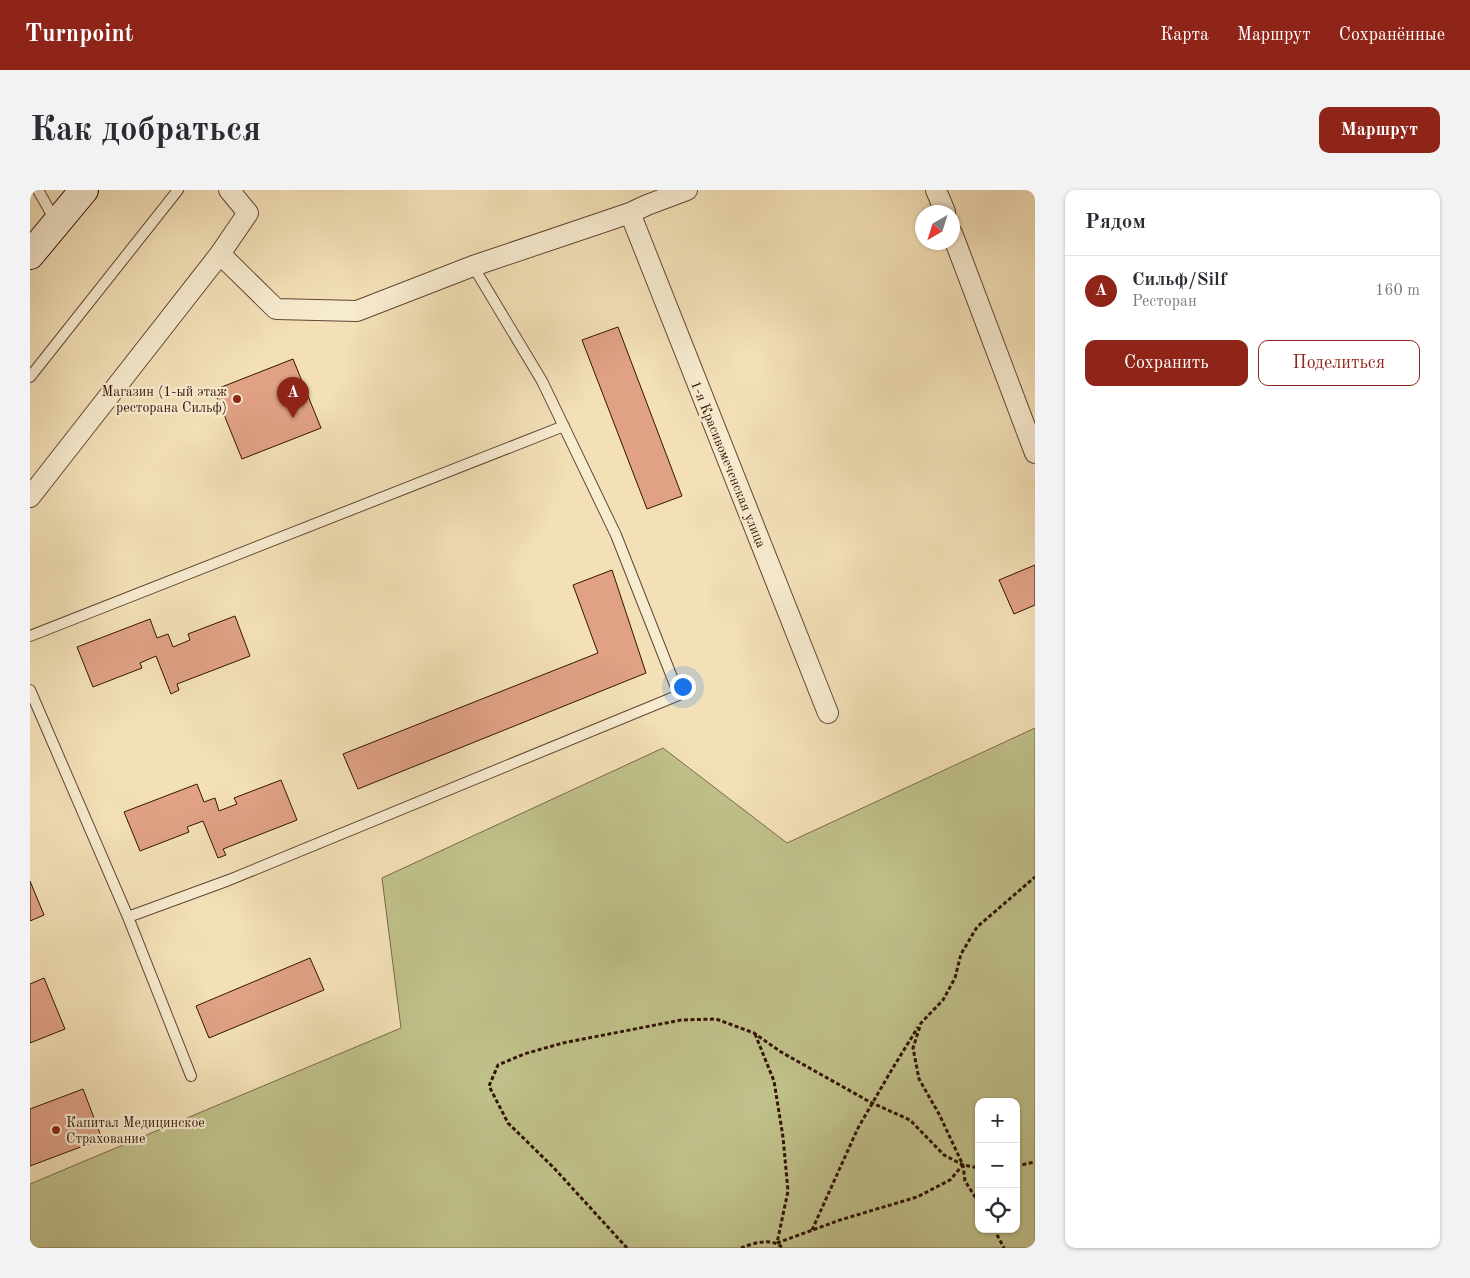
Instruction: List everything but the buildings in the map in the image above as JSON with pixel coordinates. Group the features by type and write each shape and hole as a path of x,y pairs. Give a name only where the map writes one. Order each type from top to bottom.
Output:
{"street":[{"path":"30,255 84,190"},
{"path":"30,497 220,254 248,213 229,190"},
{"path":"220,254 276,309 357,311 640,203 687,190"},
{"path":"936,190 942,205"},
{"name":"1-я Красивомеченская улица","path":"640,203 828,714"},
{"path":"958,250 1035,453"}],"lane":[{"path":"38,190 56,223"},
{"path":"30,376 178,190"},
{"path":"128,918 229,880 679,695 616,535 564,426 542,381 473,266"},
{"path":"30,636 564,426"},
{"path":"30,690 128,918 191,1076"}],"path":[{"path":"812,1230 858,1128 921,1023 943,1000 955,978 961,954 977,928 1035,877"},
{"path":"627,1248 554,1168 508,1123 489,1086 498,1065 524,1054 563,1043 681,1020 716,1020 754,1033 781,1052 910,1120 944,1155 963,1165 975,1167"},
{"path":"921,1023 913,1048 919,1079 939,1114 963,1165 965,1181 975,1197"},
{"path":"754,1033 774,1082 783,1137 788,1191 777,1243"},
{"path":"1020,1165 1035,1162"},
{"path":"741,1248 759,1243 777,1243 916,1197 950,1180 963,1165"},
{"path":"996,1233 1004,1248"},
{"path":"777,1243 783,1248"}],"green space":[{"path":"1035,728 1035,1248 30,1248 30,1184 401,1028 382,878 663,748 787,843"}],"place":[{"name":"Магазин (1-ый этаж ресторана Сильф)","path":"237,399"},
{"name":"Сильф/Silf","path":"293,418"},
{"name":"Капитал Медицинское Страхование","path":"56,1130"}]}
